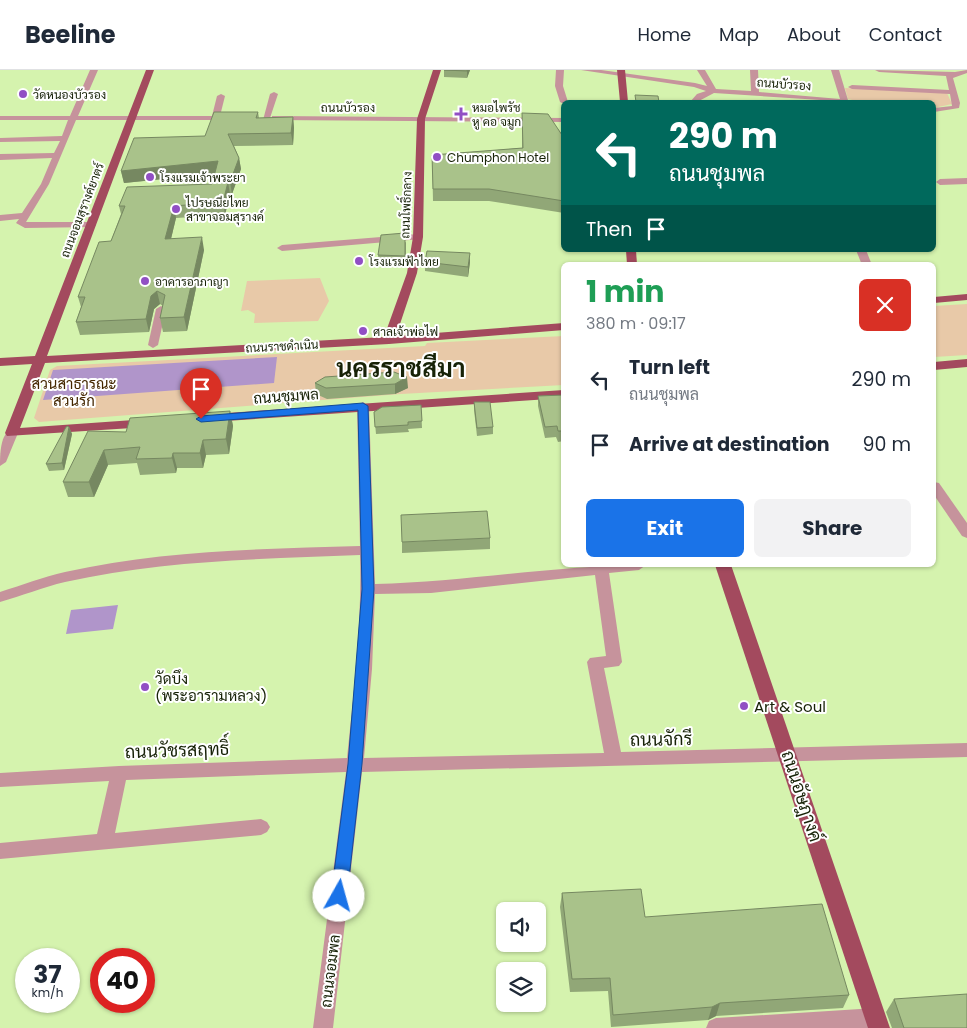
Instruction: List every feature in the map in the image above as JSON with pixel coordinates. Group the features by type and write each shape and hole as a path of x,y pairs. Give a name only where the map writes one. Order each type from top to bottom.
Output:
{"main road":[{"name":"ถนนจอมสุรางค์ยาตร์","path":"12,433 150,70"},
{"name":"ถนนโพธิ์กลาง","path":"390,340 412,273 418,237 421,118 437,70"},
{"path":"622,72 624,100"},
{"path":"936,300 967,298"},
{"name":"ถนนราชดำเนิน","path":"0,362 390,340 561,326"},
{"path":"936,366 967,364"},
{"name":"ถนนชุมพล","path":"201,419 363,406 561,394"},
{"path":"12,433 162,422"},
{"name":"ถนนอัษฎางค์","path":"724,567 789,756 877,1023"}],"street":[{"path":"90,225 25,225 21,223 45,184 72,117 94,70"},
{"path":"560,70 558,86 563,100"},
{"name":"ถนนบัวรอง","path":"585,70 622,72 696,85 713,91 826,100"},
{"path":"695,100 713,91 701,70"},
{"path":"754,70 755,93"},
{"path":"835,70 845,100"},
{"path":"879,70 953,74 967,71"},
{"path":"936,110 955,108 956,103 949,77 953,74"},
{"path":"852,87 953,92"},
{"name":"ถนนบัวรอง","path":"274,94 261,118 561,120"},
{"path":"215,118 221,96"},
{"path":"0,118 239,118"},
{"path":"0,140 65,138"},
{"path":"0,157 58,155"},
{"path":"940,182 967,181"},
{"path":"0,218 25,215"},
{"path":"282,248 418,237"},
{"path":"153,345 161,309"},
{"name":"ถนนจอมพล","path":"323,1028 355,764 368,589 363,406"},
{"path":"0,462 12,433"},
{"path":"936,489 967,532"},
{"path":"0,597 63,578 159,563 267,554 367,550"},
{"path":"368,589 431,588 620,567"},
{"path":"601,569 614,662 595,662 614,760"},
{"name":"ถนนจักรี","path":"355,764 789,756 967,750"},
{"name":"ถนนวัชรสฤทธิ์","path":"0,780 119,773 355,764"},
{"path":"104,842 119,773"},
{"path":"0,851 261,827"},
{"path":"716,1028 877,1023"}],"green space":[{"path":"845,88 947,93 952,104 936,108 936,100 848,99"},
{"path":"320,278 329,301 318,321 254,323 255,314 248,310 241,311 247,281"},
{"path":"967,304 967,355 936,357 936,306"},
{"name":"สวนสาธารณะ สวนรัก","path":"561,336 561,385 401,394 39,422 34,418 50,370 57,366 425,346 427,343"}],"shaded area":[{"path":"277,357 274,383 43,400 53,370"},
{"path":"118,605 113,629 66,634 71,610"}],"building":[{"path":"635,95 658,96 659,100 636,100"},
{"path":"214,112 258,112 256,118 293,117 291,133 228,134 239,158 230,182 228,182 223,202 174,206 165,239 202,237 184,317 160,318 165,295 157,291 151,296 146,319 76,322 85,297 78,297 99,242 111,241 125,206 119,206 127,187 212,184 218,161 121,171 134,138 205,136"},
{"path":"522,113 548,114 561,134 561,201 489,189 433,189 432,155 523,148"},
{"path":"405,233 405,256 378,255 381,235"},
{"path":"427,251 470,253 468,267 425,262"},
{"path":"394,372 407,377 395,384 326,388 315,383 325,377"},
{"path":"561,395 561,431 558,431 557,426 545,427 538,396"},
{"path":"474,402 490,402 493,427 477,428"},
{"path":"421,405 422,421 408,422 408,425 375,427 374,412 382,407"},
{"path":"230,411 226,439 203,440 200,453 173,453 172,458 136,459 140,447 104,450 89,482 63,482 88,431 126,432 130,418"},
{"path":"68,426 62,463 46,464 66,427"},
{"path":"487,511 490,538 402,542 401,515"},
{"path":"641,889 645,917 822,904 849,995 720,1003 712,1007 613,1015 610,978 572,979 562,893"},
{"path":"967,994 967,1028 904,1028 894,999"}],"place":[{"name":"วัดหนองบัวรอง","path":"23,94"},
{"name":"หมอไพรัช หู คอ จมูก","path":"461,114"},
{"name":"Chumphon Hotel","path":"437,157"},
{"name":"โรงแรมเจ้าพระยา","path":"150,177"},
{"name":"ไปรษณียไทย สาขาจอมสุรางค์","path":"176,209"},
{"name":"โรงแรมฟ้าไทย","path":"359,261"},
{"name":"อาคารอาภาญา","path":"145,281"},
{"name":"ศาลเจ้าพ่อไฟ","path":"363,331"},
{"name":"วัดบึง (พระอารามหลวง)","path":"145,687"},
{"name":"Art & Soul","path":"744,706"}],"district":[{"name":"นครราชสีมา","path":"401,368"}],"route":[{"path":"201,419 363,406 368,589 364,669 339,896"}]}
